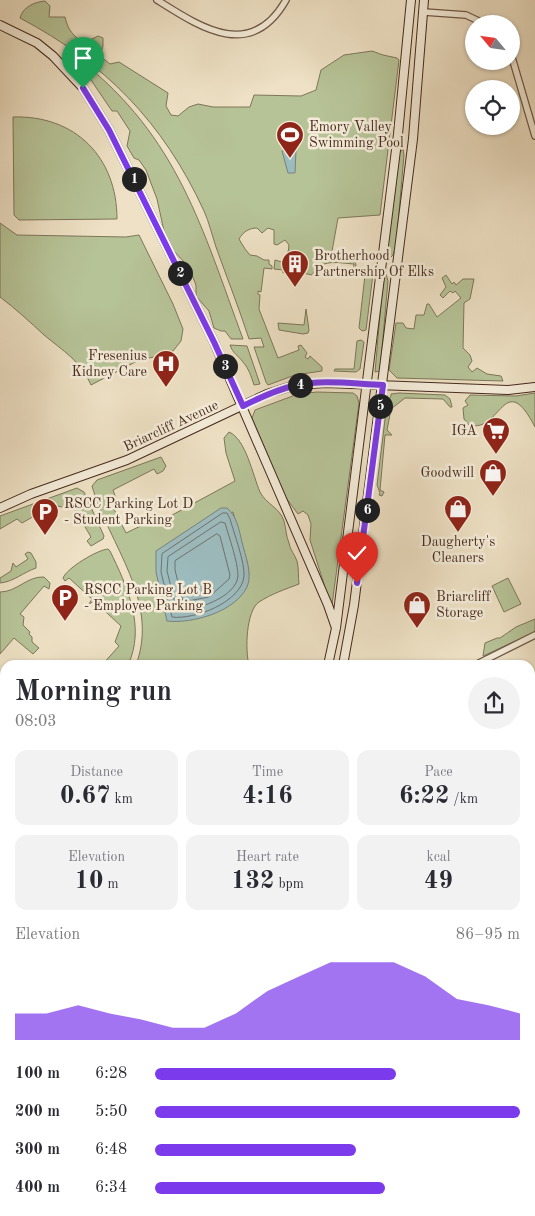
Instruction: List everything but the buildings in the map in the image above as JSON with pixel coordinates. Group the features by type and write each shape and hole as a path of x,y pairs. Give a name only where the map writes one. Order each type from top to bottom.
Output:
{"main road":[{"path":"329,660 336,628 398,134 411,0"},
{"path":"344,660 354,605 413,139 424,0"},
{"path":"410,12 424,12"},
{"path":"0,25 42,48 67,70 83,88 109,130 214,342 328,605 336,628"},
{"path":"398,134 413,139"},
{"path":"381,265 397,268"},
{"name":"Briarcliff Avenue","path":"0,508 31,494 135,457 267,394 295,385 326,383 508,390 535,387"}],"street":[{"path":"157,0 204,28 224,34 251,32 264,26 276,16 286,0"},
{"path":"424,12 466,15"},
{"path":"516,70 535,136"},
{"path":"485,660 535,635"}],"green space":[{"path":"45,1 50,6 49,17 65,17 72,32 84,43 98,36 103,38 100,56 110,64 119,62 168,93 166,106 171,115 178,116 189,107 198,104 213,107 250,107 254,95 301,96 316,90 321,70 344,55 372,51 399,60 380,215 338,218 331,257 354,261 356,264 355,272 373,274 366,330 362,331 359,328 365,275 353,273 354,264 325,264 320,266 312,275 289,270 283,273 283,270 274,269 275,260 285,263 287,261 289,245 285,240 277,245 274,244 274,230 268,228 262,233 257,228 251,229 244,232 239,239 250,255 269,260 269,264 272,266 272,269 264,268 261,292 258,291 258,294 260,295 259,309 278,358 299,350 298,346 301,345 307,353 305,357 308,359 310,356 322,367 322,371 295,375 268,385 254,347 264,347 261,338 249,339 206,215 188,179 150,123 105,75 51,36 20,18 21,14 29,6"},
{"path":"80,60 113,90 141,120 164,153 183,187 199,222 243,339 231,339 225,331 214,328 209,311 196,296 196,285 192,275 173,250 164,231 157,199 146,170 139,160 134,158 127,146 130,131 117,111 112,111 84,73"},
{"path":"13,117 36,118 56,124 74,132 89,144 101,159 110,177 115,197 117,219 19,220 14,215"},
{"path":"403,149 396,246 391,257 387,254 387,247 399,153"},
{"path":"0,223 17,235 126,237 139,235 173,304 183,329 181,341 173,351 164,355 139,360 91,385 71,357 0,297"},
{"path":"386,274 388,281 380,371 375,372 383,281"},
{"path":"446,275 452,284 454,282 456,285 463,279 474,279 470,299 464,303 463,348 470,355 472,361 468,367 472,372 477,368 487,374 501,376 503,381 397,378 389,370 396,323 403,323 406,328 414,329 416,315 424,315 427,304 429,304 437,317 461,298 455,291 453,293 450,291 443,298 440,295 446,287 442,278"},
{"path":"306,309 308,333 303,334 279,330 278,323 304,325"},
{"path":"361,340 364,342 360,369 356,372 334,371 335,369 354,369 357,341"},
{"path":"230,345 247,346 260,384 254,385 247,367"},
{"path":"317,392 353,393 357,396 359,403 332,605 324,587 310,540 311,524 308,515 303,511 298,514 286,498 252,418 255,410 298,394"},
{"path":"535,393 535,427 525,410 516,403 509,402 488,421 480,425 469,425 464,419 463,408 468,405 465,401 470,395 516,396"},
{"path":"391,394 445,395 450,399 452,407 443,399 405,398 391,409 387,430 392,435 385,435 380,490 384,492 382,496 379,495 377,485 387,403"},
{"path":"229,432 240,442 260,492 284,521 287,538 297,561 299,584 268,597 259,602 255,607 249,622 248,660 137,660 142,641 142,618 137,595 92,486 97,480 161,457 166,466 163,471 157,474 154,469 113,490 118,504 113,507 126,533 149,522 152,526 235,481 226,453 224,438","holes":["233,512 249,574 157,551 190,530"]},
{"path":"77,488 84,492 104,536 103,539 91,546 87,541 91,537 72,505 67,508 50,507 22,523 17,519 0,529 0,516"},
{"path":"108,549 110,551 123,578 132,607 135,621 135,636 130,660 106,660 119,646 115,642 121,626 94,601 89,604 92,599 69,578 65,581 63,578 70,569"},
{"path":"31,553 36,562 36,568 9,581 0,583 0,578 11,571 13,563 16,567 28,559 25,554"},
{"path":"44,577 50,583 49,589 44,586 20,614 24,617 23,625 30,632 32,642 39,648 33,654 14,638 0,654 0,592 12,590 32,579"},
{"path":"508,578 521,604 504,612 492,586"},
{"path":"535,619 535,632 483,656 485,643 500,638 516,627"}],"water":[{"path":"296,150 295,173 288,173 282,151"},
{"path":"221,508 227,508 230,511 237,524 249,570 247,587 241,596 223,610 200,618 167,621 156,572 156,551"}],"place":[{"name":"Emory Valley Swimming Pool","path":"290,159"},
{"name":"Brotherhood Partnership Of Elks","path":"295,288"},
{"name":"Fresenius Kidney Care","path":"166,388"},
{"name":"IGA","path":"496,455"},
{"name":"Goodwill","path":"493,497"},
{"name":"Daugherty's Cleaners","path":"458,533"},
{"name":"RSCC Parking Lot D - Student Parking","path":"45,536"},
{"name":"RSCC Parking Lot B - Employee Parking","path":"65,622"},
{"name":"Briarcliff Storage","path":"417,629"}],"route":[{"path":"83,88 109,130 214,342 243,406 267,394 295,385 326,383 383,385 357,583"}]}
